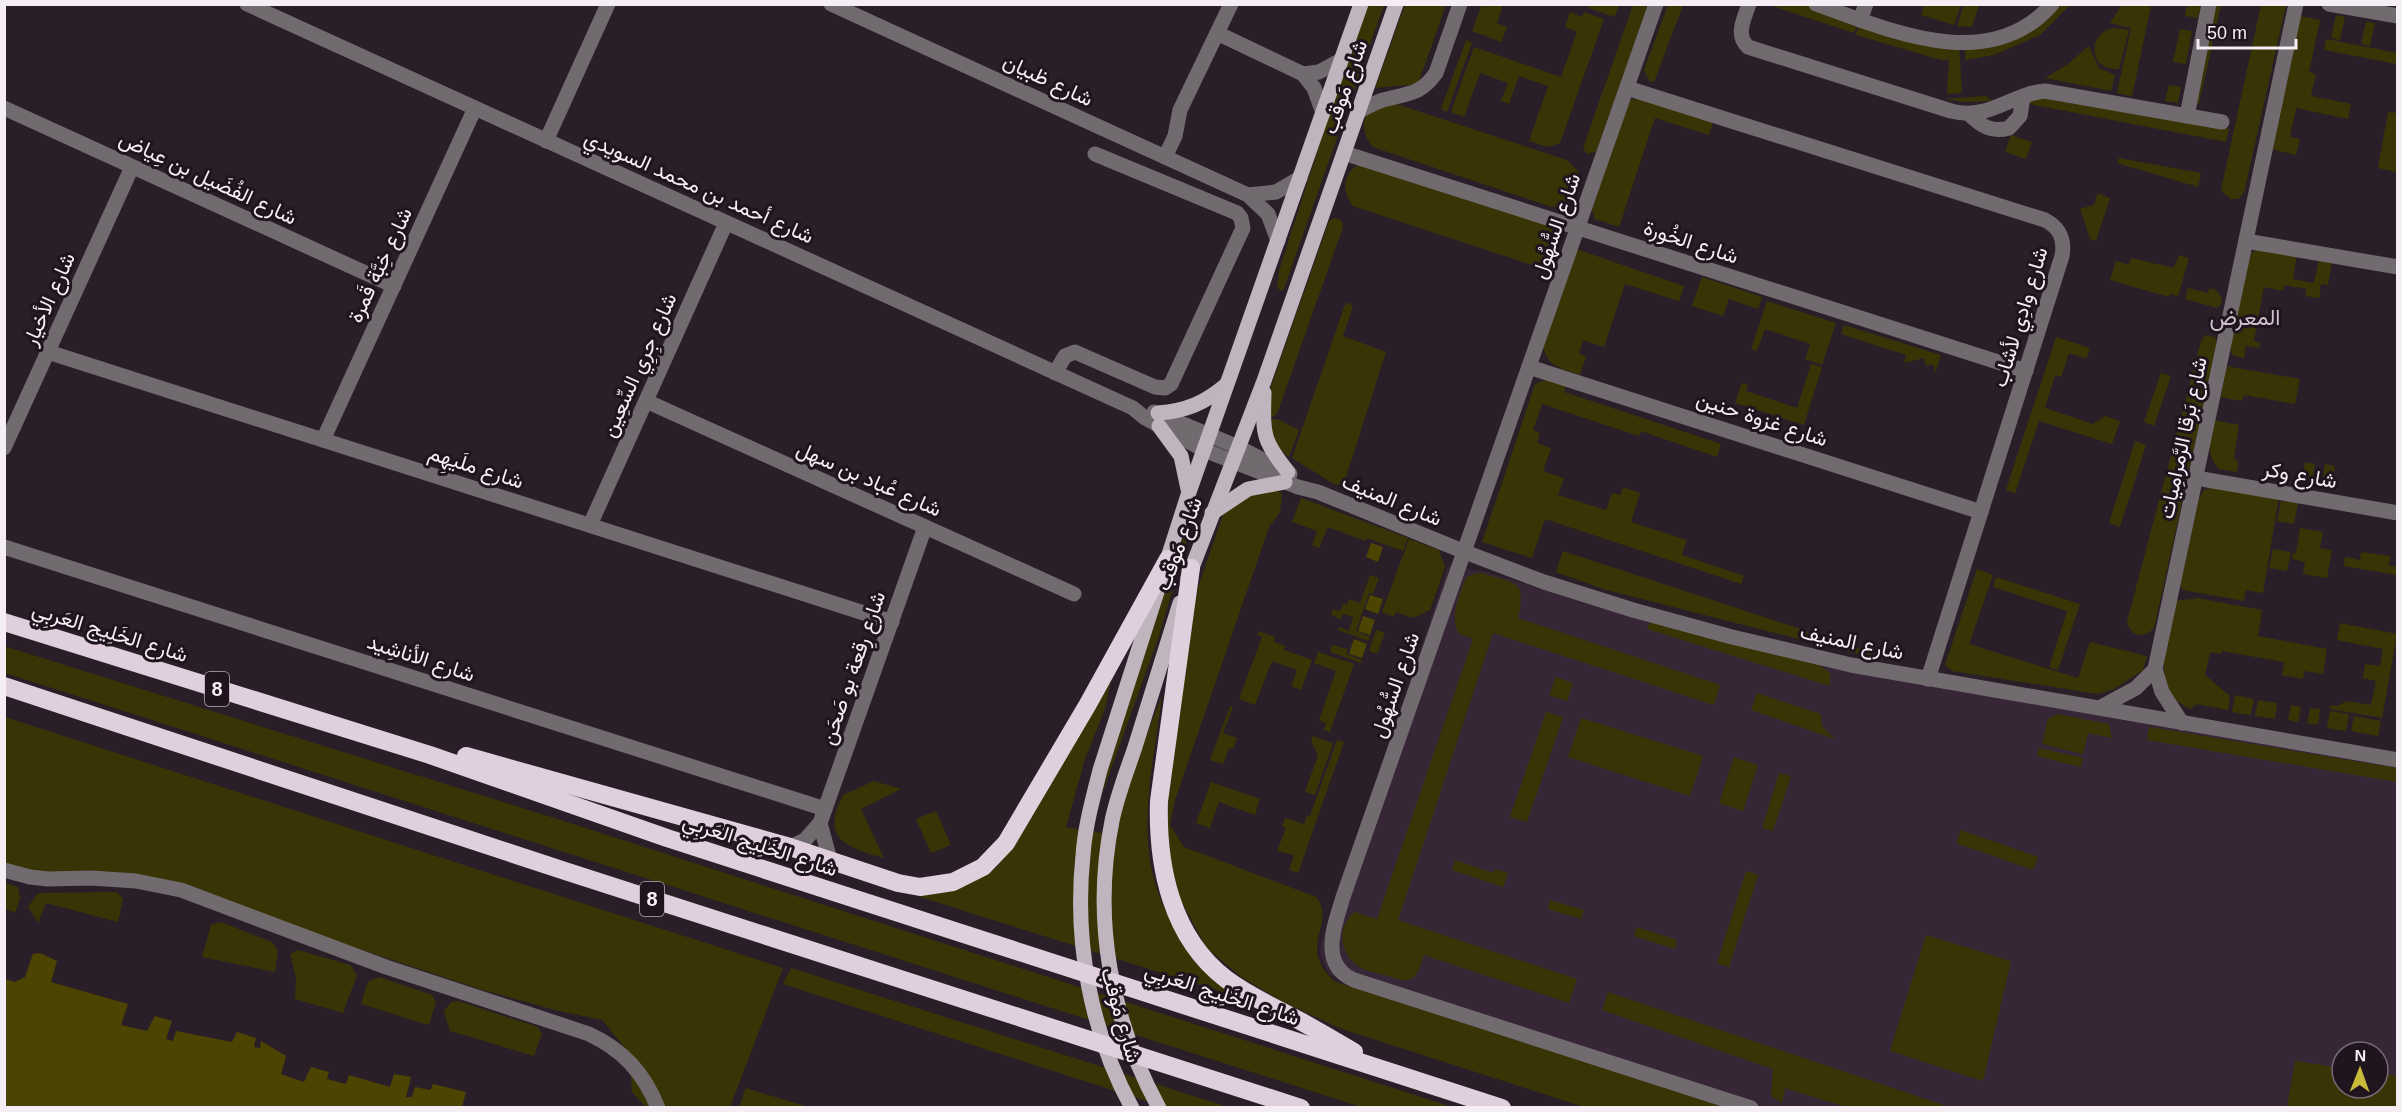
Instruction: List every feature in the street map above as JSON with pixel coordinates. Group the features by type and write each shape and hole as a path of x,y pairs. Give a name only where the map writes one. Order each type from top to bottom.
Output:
{"highway":[{"path":"430,755 444,752 464,755 790,847 898,883 920,887 953,882 983,867 997,855 1012,833 1088,704 1168,559"},
{"path":"1191,568 1159,801 1158,834 1162,867 1169,896 1182,927 1201,954 1224,978 1252,998 1302,1022 1387,1071"},
{"name":"شارع الخَلِيج العَربِي","path":"4,622 430,755 689,845 1502,1107"},
{"name":"8","path":"4,686 565,871 1301,1107"}],"main road":[{"name":"شارع مَوقب","path":"1159,1107 1130,1047 1109,972 1104,896 1106,857 1112,819 1191,568 1264,381 1396,4"},
{"name":"شارع مَوقب","path":"1132,1107 1108,1056 1095,1016 1086,976 1081,935 1080,894 1089,813 1100,770 1188,495 1359,6"},
{"path":"1212,513 1248,489 1286,477 1264,437 1264,381"},
{"path":"1188,495 1186,472 1181,456 1159,420 1196,406 1228,383"}],"street":[{"name":"شارع أحمد بن محمد السويدي","path":"248,4 1055,373 1133,408 1145,408 1204,450"},
{"path":"546,141 609,4"},
{"name":"شارع ظبيان","path":"831,4 1248,195 1269,214 1278,241"},
{"path":"1147,175 1175,136 1180,110 1231,4"},
{"path":"1358,112 1380,101 1412,94 1429,82 1436,73 1460,4"},
{"name":"شارع السُّهُول","path":"1656,4 1343,897 1331,941 1334,961 1341,972 1354,980 1751,1107"},
{"path":"1749,4 1740,32 1741,38 1748,47 1951,111 1969,114 1989,111 2038,92 2053,92 2222,122"},
{"path":"1816,4 1860,20 1929,40 1954,44 1980,43 2004,37 2027,26 2052,4"},
{"path":"1860,20 1866,4"},
{"path":"2187,116 2209,4"},
{"name":"شارع بَرقا الرَّمرامِيات","path":"2155,669 2296,4"},
{"path":"2328,4 2397,16"},
{"path":"1217,33 1303,74 1314,88 1323,113"},
{"path":"1303,74 1319,72 1341,60"},
{"name":"شارع وادِي لأشاب","path":"1627,88 2045,220 2053,224 2063,238 2062,256 1928,679"},
{"path":"1969,114 1978,123 1991,130 2001,131 2009,128 2020,117 2023,97"},
{"name":"شارع الفُضَيل بن عِياض","path":"4,108 394,286"},
{"name":"شارع خِبَّة قَمرة","path":"323,440 475,108"},
{"name":"شارع الخُورة","path":"1344,153 2026,371"},
{"path":"1055,373 1065,356 1075,352 1155,387 1164,388 1174,382 1241,233 1243,222 1237,213 1095,154"},
{"name":"شارع الأخيار","path":"4,448 132,167"},
{"path":"1248,195 1276,192 1300,178"},
{"name":"شارع جِرِي السِّعِين","path":"590,525 726,223"},
{"path":"2246,241 2397,267"},
{"name":"شارع ملَيهِم","path":"48,352 892,622"},
{"name":"شارع غزوة حنين","path":"1529,367 1981,512"},
{"name":"شارع عُباد بن سهل","path":"646,401 1074,594"},
{"name":"شارع أحمد بن محمد السويدي","path":"1159,420 1210,434"},
{"name":"شارع المنيف","path":"1210,434 1235,454 1318,492 1544,582 1633,610 1796,653 1928,679 2101,707 2397,760"},
{"name":"شارع المنيف","path":"1204,450 1235,454"},
{"name":"شارع وكر","path":"2196,478 2397,513"},
{"name":"شارع رِقعة بو صَحَن","path":"790,847 805,840 823,816 925,527"},
{"name":"شارع الأناشِيد","path":"4,547 823,816"},
{"path":"2101,707 2130,691 2155,669 2162,692 2182,723"},
{"path":"823,816 830,860"},
{"path":"4,870 30,878 136,881 181,890 387,967 589,1034 607,1042 621,1052 643,1077 658,1107"}],"shaded area":[{"path":"1482,4 1503,5 1497,23 1507,27 1501,42 1472,31"},
{"path":"1589,4 1619,5 1615,17 1588,8"},
{"path":"1924,4 1961,5 1954,25 1921,15"},
{"path":"1368,5 1384,5 1283,291 1277,288 1279,271 1330,112"},
{"path":"1405,5 1446,5 1418,84 1375,88"},
{"path":"1633,5 1648,5 1596,152 1587,154 1583,148"},
{"path":"1668,5 1683,5 1654,82 1649,81 1644,70"},
{"path":"1769,5 1805,5 1858,23 1854,33"},
{"path":"1964,5 1979,5 1972,27 1957,26"},
{"path":"2060,5 2070,5 2040,35 1994,55 1965,60 1965,50 2056,10"},
{"path":"2122,5 2151,6 2132,96 2117,93 2131,28 2110,23"},
{"path":"2187,5 2201,5 2198,18 2185,16"},
{"path":"2215,5 2221,5 2199,104 2193,103"},
{"path":"2261,5 2286,5 2244,193 2238,199 2230,199 2221,190"},
{"path":"1570,12 1583,17 1584,12 1604,19 1560,143 1548,147 1529,141 1548,86 1519,76 1509,104 1501,101 1508,83 1480,73 1464,117 1451,112 1474,47 1561,77 1577,32 1565,27"},
{"path":"2336,15 2345,17 2340,40 2331,38"},
{"path":"2299,16 2320,20 2309,72 2316,74 2311,96 2351,104 2348,119 2296,108 2290,137 2300,139 2296,155 2271,149"},
{"path":"1860,22 1959,47 1962,93 1947,94 1949,60 1941,60 1856,35"},
{"path":"2366,22 2375,23 2370,46 2361,44"},
{"path":"2115,28 2129,30 2119,69 2109,68 2102,64 2094,51 2099,37 2105,31"},
{"path":"2180,29 2192,31 2186,64 2173,62"},
{"path":"2326,39 2397,53 2397,64 2324,50"},
{"path":"1466,40 1472,43 1447,112 1441,109"},
{"path":"2089,46 2099,68 2115,75 2111,91 2045,78 2068,64"},
{"path":"2169,85 2181,87 2178,103 2165,101"},
{"path":"2040,91 2229,129 2226,142 2030,104 2033,93"},
{"path":"1986,96 1992,101 1964,102 1946,99"},
{"path":"1645,97 1714,120 1709,135 1655,118 1619,227 1595,219 1592,210 1629,100"},
{"path":"1393,103 1567,160 1579,172 1577,192 1565,204 1552,207 1373,147 1364,130 1365,120 1370,112"},
{"path":"2388,112 2397,113 2397,172 2378,168"},
{"path":"2011,135 2032,142 2026,159 2005,152"},
{"path":"2119,158 2201,173 2198,187 2117,163"},
{"path":"1364,162 1554,223 1559,238 1557,251 1547,261 1532,265 1353,206 1346,193 1346,181 1352,170"},
{"path":"2098,193 2110,198 2096,241 2090,239 2080,209 2094,205"},
{"path":"1334,218 1341,220 1343,227 1277,414 1271,418 1263,409 1329,221"},
{"path":"2259,248 2297,254 2293,279 2314,283 2319,260 2332,262 2328,285 2321,284 2319,298 2306,296 2306,289 2284,285 2283,291 2264,287 2254,341 2260,343 2259,348 2246,346 2244,358 2234,356 2229,349 2248,256"},
{"path":"1576,249 1684,286 1679,301 1625,284 1604,347 1583,340 1579,354 1586,356 1580,375 1551,362 1544,351 1543,344"},
{"path":"2179,255 2189,258 2178,296 2170,294 2169,297 2110,280 2116,261 2129,265 2131,258 2174,268"},
{"path":"1702,277 1762,297 1758,309 1729,299 1723,316 1692,306"},
{"path":"2188,288 2208,293 2209,288 2216,290 2222,298 2221,304 2217,308 2185,299"},
{"path":"1767,301 1836,323 1822,365 1805,359 1810,344 1765,329 1757,351 1751,349"},
{"path":"1346,302 1353,306 1343,336 1386,352 1346,477 1340,485 1334,484 1292,458"},
{"path":"1844,325 1941,355 1935,373 1933,364 1926,366 1924,358 1904,363 1906,355 1841,334"},
{"path":"2205,335 2215,337 2217,344 2154,628 2147,634 2139,635 2132,631 2127,622 2201,341"},
{"path":"2056,337 2090,348 2086,359 2069,353 2061,377 2055,375 2045,408 2093,424 2105,416 2120,421 2112,444 2039,421 2015,493 2006,490"},
{"path":"1811,364 1822,367 1804,425 1735,403 1742,383 1748,384 1746,391 1797,408"},
{"path":"2226,366 2300,379 2295,404 2244,395 2242,401 2221,397"},
{"path":"2161,373 2171,376 2154,426 2144,422"},
{"path":"1549,379 1566,385 1564,392 1721,444 1717,457 1641,431 1639,436 1542,404 1533,430 1540,433 1537,443 1551,448 1543,471 1564,478 1558,495 1606,510 1612,493 1620,495 1623,487 1640,493 1631,522 1687,540 1682,555 1744,576 1741,584 1545,519 1532,558 1482,542 1535,384"},
{"path":"1277,419 1299,430 1289,457 1272,444 1265,420"},
{"path":"2213,420 2239,425 2234,459 2238,460 2237,472 2219,469 2212,457 2210,440"},
{"path":"2135,441 2146,445 2120,527 2109,523"},
{"path":"2305,462 2315,464 2312,480 2302,478"},
{"path":"2325,464 2335,466 2332,482 2322,480"},
{"path":"2218,485 2279,496 2263,593 2246,590 2244,601 2183,590 2180,586 2198,500 2204,490"},
{"path":"1273,487 1282,494 1280,512 1269,527 1175,800 1170,825 1184,847 1316,897 1321,907 1322,917 1317,947 1318,958 1336,982 1725,1107 1584,1107 1342,1029 1285,1003 1241,977 1206,947 1173,886 1160,832 1165,767 1198,587 1223,515 1239,498"},
{"path":"1301,498 1408,538 1403,551 1367,538 1365,541 1328,527 1319,548 1312,545 1317,531 1292,522"},
{"path":"2281,501 2298,503 2294,524 2277,521"},
{"path":"2300,528 2323,532 2320,548 2332,550 2327,578 2303,574 2305,562 2292,559 2293,553 2296,553"},
{"path":"1184,536 1188,537 1158,639 1091,824 1108,757"},
{"path":"1409,539 1439,550 1445,567 1430,610 1413,618 1396,612 1394,617 1382,612"},
{"path":"1371,543 1383,547 1378,562 1366,557"},
{"path":"2273,549 2291,552 2287,571 2269,568"},
{"path":"1563,551 1877,654 1877,659 1603,589 1556,572"},
{"path":"2361,552 2390,556 2389,565 2397,567 2397,575 2344,566 2345,557 2360,560"},
{"path":"1448,566 1486,572 1598,607 1798,663 2397,764 2397,1107 1736,1107 1338,979 1329,974 1324,963 1320,954 1321,941 1383,765"},
{"path":"1977,569 1993,575 1969,644 2078,678 2090,642 2147,656 2143,670 2114,689 2098,694 1952,671 1945,665"},
{"path":"1481,573 1516,585 1521,596 1518,618 1720,685 1714,705 1493,633 1398,920 1577,979 1569,1003 1424,955 1414,977 1399,980 1361,968 1347,954 1344,947 1345,924 1355,912 1377,919 1473,639 1458,633 1455,612 1458,598 1466,578"},
{"path":"1370,575 1379,578 1373,594 1369,593 1356,631 1370,637 1368,641 1338,630 1339,627 1349,631 1353,617 1343,614 1341,619 1331,615 1333,609 1340,611 1343,604 1347,605 1349,599 1360,603"},
{"path":"1996,577 2080,604 2058,670 2049,667 2067,611 1993,587"},
{"path":"1370,595 1383,599 1378,614 1365,609"},
{"path":"2197,598 2262,610 2258,636 2327,649 2323,674 2304,671 2303,679 2282,675 2284,662 2222,651 2221,654 2210,652 2205,675 2230,696 2228,710 2197,704 2190,709 2177,700 2169,688 2164,661 2176,601"},
{"path":"1363,616 1375,620 1370,635 1358,631"},
{"path":"1651,620 1816,663 1830,673 1830,686 1647,629"},
{"path":"2340,623 2397,634 2382,718 2330,709 2331,705 2337,706 2347,701 2371,705 2376,681 2363,678 2365,664 2380,666 2383,649 2337,640"},
{"path":"1376,630 1385,633 1377,654 1369,651"},
{"path":"1259,631 1275,637 1274,642 1286,646 1284,650 1312,660 1301,690 1291,686 1297,670 1272,661 1255,705 1239,699 1262,637 1257,635"},
{"path":"1354,639 1367,644 1362,658 1349,654"},
{"path":"1332,645 1348,649 1346,654 1362,660 1361,663 1330,652"},
{"path":"4,646 551,817 1452,1107 1361,1107 5,673"},
{"path":"1318,652 1354,664 1330,732 1324,730 1326,723 1319,720 1336,671 1314,663"},
{"path":"1556,677 1573,683 1567,701 1549,695"},
{"path":"1111,680 1105,709 1085,759 1066,827 1115,835 1127,783 1162,696 1147,814 1152,871 1161,899 1175,927 1194,951 1234,990 1235,996 920,897 924,893 945,891 962,886 997,867"},
{"path":"1757,693 1821,714 1822,726 1835,739 1751,710"},
{"path":"2235,695 2254,699 2251,715 2232,712"},
{"path":"2258,700 2277,703 2275,719 2255,716"},
{"path":"2291,705 2301,707 2298,722 2288,720"},
{"path":"1230,706 1233,707 1223,733 1237,738 1233,749 1229,748 1223,764 1210,760"},
{"path":"2310,708 2320,709 2318,725 2307,723"},
{"path":"2330,711 2349,714 2346,731 2327,728"},
{"path":"1546,712 1563,717 1527,822 1510,817"},
{"path":"2057,714 2109,724 2112,738 2088,733 2083,754 2042,744 2048,719"},
{"path":"2354,716 2381,721 2378,736 2351,731"},
{"path":"5,717 783,968 730,1107 646,1107 632,1092 630,1054 602,1020 483,990 317,935 166,881 54,878 5,865"},
{"path":"1581,718 1703,756 1690,796 1568,757"},
{"path":"2149,727 2397,768 2397,782 2147,740"},
{"path":"1313,736 1333,743 1315,795 1305,792 1318,755 1311,741"},
{"path":"1337,740 1344,742 1298,873 1289,870 1294,855 1277,851 1286,828 1282,826 1285,818 1304,824 1307,815 1310,816"},
{"path":"2039,748 2083,758 2081,767 2037,756"},
{"path":"1734,757 1758,765 1743,811 1719,803"},
{"path":"1779,773 1791,776 1773,831 1762,828"},
{"path":"874,781 901,789 861,809 884,858 850,846 837,834 835,827 836,811 843,795"},
{"path":"1211,782 1260,799 1255,815 1219,802 1210,828 1196,823"},
{"path":"936,811 951,845 931,853 916,819"},
{"path":"1961,830 2038,857 2033,870 1956,843"},
{"path":"1455,860 1493,873 1495,869 1508,873 1503,887 1452,870"},
{"path":"1746,871 1758,875 1729,967 1717,963"},
{"path":"5,883 18,887 20,898 15,913 5,909"},
{"path":"117,892 123,899 118,922 46,903 38,923 28,907 38,893"},
{"path":"1550,900 1584,910 1581,919 1548,909"},
{"path":"221,922 272,942 278,950 275,972 202,957 211,925"},
{"path":"1637,927 1677,940 1675,949 1634,936"},
{"path":"1926,935 2011,961 1983,1081 1890,1051"},
{"path":"298,950 350,965 357,975 343,1013 295,999 296,979 290,954"},
{"path":"40,953 57,961 51,982 128,1004 121,1025 147,1031 155,1016 172,1021 166,1039 173,1041 176,1031 232,1042 237,1032 256,1038 254,1047 260,1048 261,1041 286,1056 281,1074 304,1082 311,1067 329,1072 327,1079 346,1084 349,1075 390,1087 394,1074 411,1077 406,1097 412,1097 415,1087 430,1090 433,1084 466,1092 462,1107 5,1107 5,979 15,982 25,977 33,954"},
{"path":"791,968 1228,1107 1165,1107 783,984"},
{"path":"379,977 432,995 436,1002 429,1025 361,1004 368,982"},
{"path":"1608,992 1949,1107 1846,1107 1785,1088 1782,1103 1771,1096 1773,1069 1602,1010"},
{"path":"458,1001 538,1027 542,1034 534,1056 450,1031 444,1011 451,1002"},
{"path":"2295,1061 2330,1066 2330,1100 2390,1100 2390,1075 2397,1076 2397,1107 2287,1107"},
{"path":"746,1088 808,1107 739,1107"}],"district":[{"name":"المعرض","path":"2245,317"}]}
